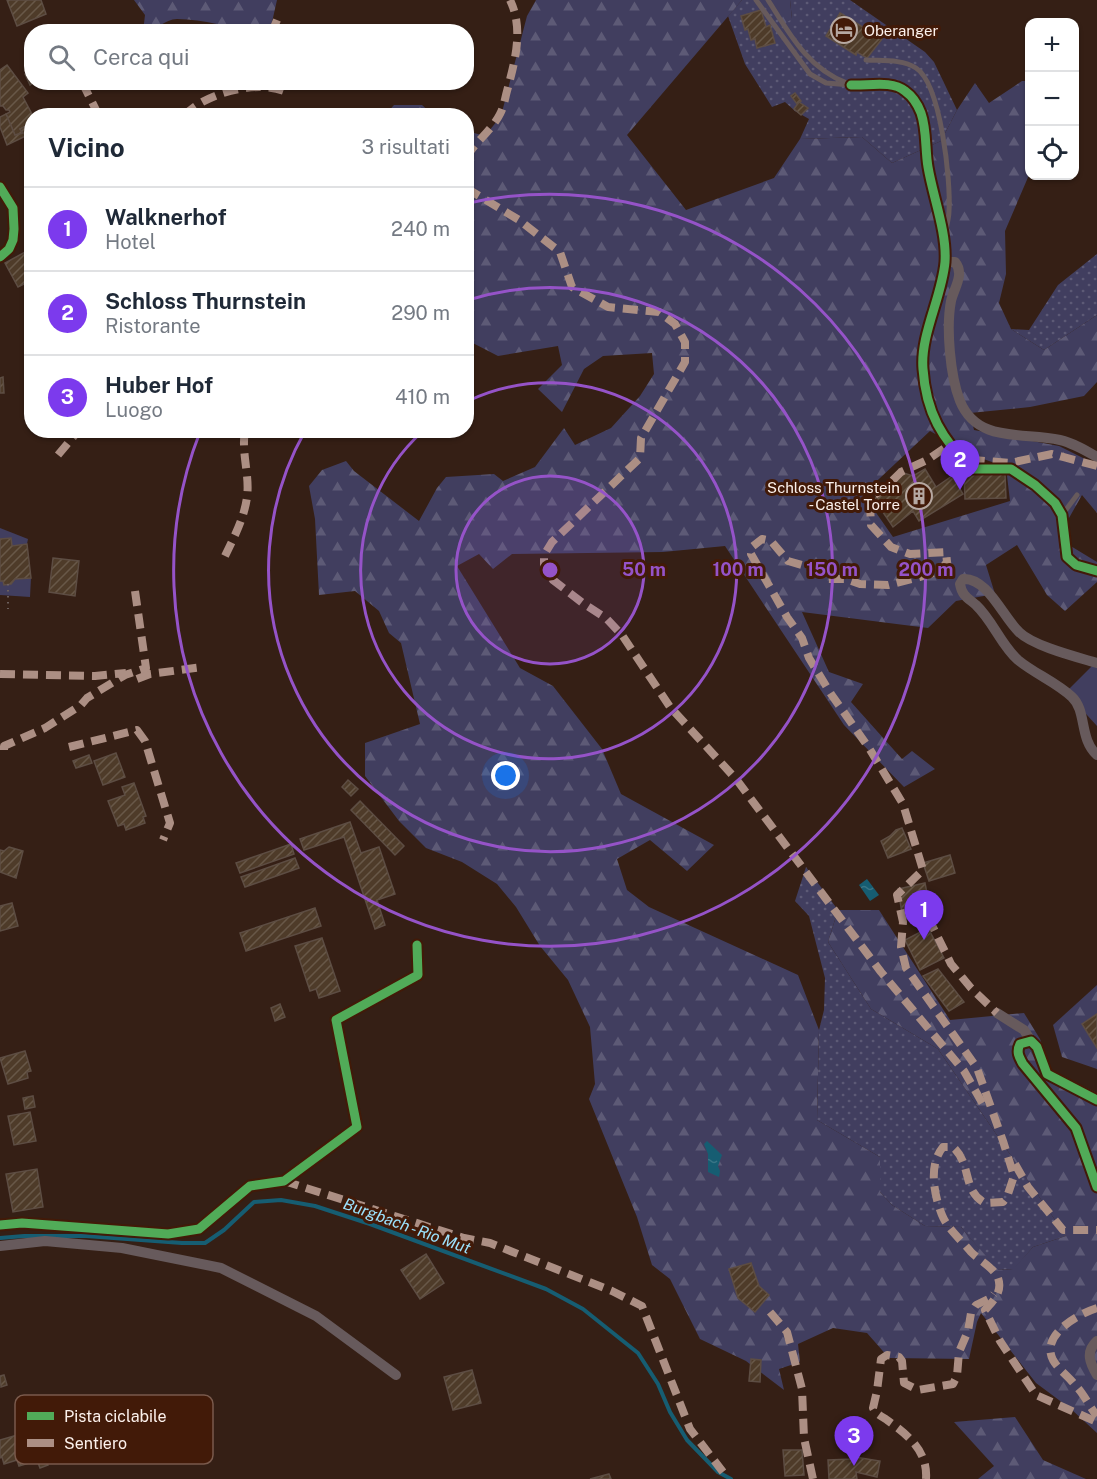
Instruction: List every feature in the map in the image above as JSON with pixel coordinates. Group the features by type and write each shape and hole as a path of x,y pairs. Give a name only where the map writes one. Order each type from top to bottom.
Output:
{"street":[{"path":"851,85 898,87 910,95 923,120 928,165 945,262 922,368 927,393 940,433 972,469 1011,469 1035,485 1055,503 1062,515 1067,557 1076,565 1097,571"},
{"path":"0,187 13,208 14,229 9,249 0,257"},
{"path":"945,262 955,262 959,267 960,274 951,301 951,364 956,389 968,417 982,428 1007,434 1059,440 1097,457"},
{"path":"1097,663 1027,638 1008,621 981,584 963,579 960,584 961,591 985,615 1012,654 1076,701 1087,742 1090,749 1097,755"},
{"path":"0,1225 22,1223 168,1234 199,1229 250,1186 284,1182 357,1127 336,1020 418,975 417,945"},
{"path":"997,1013 1024,1030 1037,1047 1047,1074 1097,1100"},
{"path":"1031,1041 1020,1044 1018,1055 1076,1128 1097,1186"},
{"path":"0,1246 45,1241 122,1248 221,1268 316,1316 396,1375"},
{"path":"1097,1341 1091,1347 1089,1355 1097,1376"}],"lane":[{"path":"756,0 810,74 826,83 851,85"},
{"path":"768,0 797,45 810,60 829,76 851,85"},
{"path":"866,60 901,62 917,69 927,81 937,104 949,181 949,213 943,242"},
{"path":"1062,515 1077,495"}],"path":[{"path":"8,584 8,609"}],"green space":[{"path":"134,0 277,0 272,24 216,24 177,19 163,24 144,24 145,15"},
{"path":"536,0 742,0 627,135 686,210 774,178 800,139 862,137 892,163 941,141 957,110 975,83 989,103 1025,81 1025,180 1027,180 1005,231 1006,274 999,303 1011,329 1044,350 1097,315 1097,382 1084,396 1030,407 970,413 974,430 1059,446 1097,465 1097,513 1082,495 1069,518 1069,545 1097,562 1097,582 1065,611 1047,595 1017,545 986,565 995,594 956,601 928,628 802,612 829,672 863,684 851,702 902,759 912,751 935,769 904,787 844,725 725,546 663,552 512,554 493,569 479,554 457,566 520,668 553,686 602,749 621,794 714,845 687,871 650,840 617,859 627,890 649,907 798,975 819,1030 817,1120 880,1157 880,1192 892,1205 925,1226 961,1227 998,1270 1013,1269 1033,1247 1066,1236 938,1049 871,1009 828,942 838,910 879,910 950,1020 1024,1013 1040,1039 1051,1070 1097,1093 1097,1433 1071,1409 1036,1383 981,1313 969,1359 889,1358 867,1333 833,1328 798,1344 800,1362 779,1369 784,1390 746,1361 700,1339 670,1279 652,1265 637,1217 589,1099 595,1084 590,1027 568,980 540,946 516,907 497,884 462,862 426,848 399,821 365,776 365,743 420,724 401,643 389,633 379,611 355,591 319,595 315,519 309,486 322,470 346,461 354,471 419,521 437,488 446,477 494,474 503,481 535,467 564,428 575,445 611,428 640,396 654,374 652,353 603,356 584,369 562,412 538,389 562,365 558,346 498,356 474,344 474,133 485,136 501,116 527,16","holes":["930,431 975,456 1006,467 1010,501 893,537 863,494"]},
{"path":"742,0 766,0 792,19 790,0 850,0 925,52 934,62 957,110 941,141 892,163 862,137 800,139 809,119 785,102 772,107 745,64 728,16"},
{"path":"766,0 790,0 792,19 784,24"},
{"path":"394,105 422,105 425,108 391,108"},
{"path":"1097,254 1097,315 1044,350 1011,329 1029,330 1058,285"},
{"path":"0,528 28,539 27,544 12,546 0,539"},
{"path":"31,578 30,597 0,595 0,581 3,581 4,585 15,579"},
{"path":"1097,663 1097,726 1066,692"},
{"path":"806,867 838,910 828,942 871,1009 938,1049 1066,1236 1033,1247 1014,1269 997,1270 961,1227 925,1226 892,1205 880,1192 880,1157 817,1120 819,1030 824,1010 825,978 809,916 795,901"},
{"path":"1097,985 1097,1069 1062,1057 1053,1025"},
{"path":"1015,1417 1043,1460 1086,1479 978,1479 994,1466 954,1422"}],"water":[{"path":"867,879 879,895 870,901 859,885"},
{"path":"707,1141 722,1155 718,1166 719,1177 708,1172 708,1154 704,1144"}],"building":[{"path":"7,0 41,0 46,14 17,26"},
{"path":"761,10 766,27 770,25 775,43 757,48 755,39 751,40 748,29 745,30 741,16"},
{"path":"840,13 882,39 867,58 857,52 856,55 826,36"},
{"path":"7,65 28,93 23,97 29,108 24,108 24,127 20,129 23,133 15,135 6,114 10,112 9,110 0,106 0,70"},
{"path":"795,93 801,101 797,104 791,96"},
{"path":"799,102 808,108 801,115 794,109"},
{"path":"6,114 15,135 23,133 20,129 24,127 24,137 7,145 0,127 0,117"},
{"path":"24,253 24,284 18,287 5,263"},
{"path":"3,377 4,393 0,393 0,378"},
{"name":"Schloss Thurnstein - Castel Torre","path":"925,469 936,487 952,476 963,494 919,521 913,511 893,527 874,499 897,484 896,479 904,473 913,476"},
{"path":"964,473 1005,474 1006,498 965,499"},
{"path":"11,538 12,546 27,544 31,578 15,579 11,584 4,585 3,581 0,581 0,539"},
{"path":"53,558 79,561 75,596 49,592"},
{"path":"116,753 125,777 103,785 94,761"},
{"path":"89,755 92,763 76,768 73,761"},
{"path":"348,780 358,789 351,796 342,787"},
{"path":"134,783 146,816 143,817 145,823 126,830 124,824 118,826 108,801 125,795 122,787"},
{"path":"360,801 404,846 395,855 351,810"},
{"path":"350,822 361,853 379,847 395,894 377,900 385,925 375,929 344,837 304,850 300,839"},
{"path":"902,828 911,849 888,858 881,841"},
{"path":"291,844 294,854 240,873 236,863"},
{"path":"9,847 23,851 16,878 0,872 0,850 4,851"},
{"path":"950,855 955,873 929,881 923,863"},
{"path":"295,858 299,868 245,887 241,877"},
{"path":"925,883 931,914 903,919 898,889"},
{"path":"12,903 18,926 0,931 0,906"},
{"path":"315,908 321,926 246,951 240,933"},
{"path":"928,928 944,958 920,970 905,940"},
{"path":"322,938 340,991 319,998 316,989 310,991 295,946"},
{"path":"938,969 964,1002 949,1011 923,976"},
{"path":"280,1004 285,1017 275,1021 271,1008"},
{"path":"1097,1014 1097,1048 1082,1024"},
{"path":"25,1051 31,1071 27,1072 28,1078 8,1084 0,1058"},
{"path":"33,1096 35,1107 25,1109 23,1098"},
{"path":"30,1112 36,1141 14,1145 8,1116"},
{"path":"37,1169 43,1207 13,1212 6,1174"},
{"path":"426,1254 444,1283 420,1299 401,1270"},
{"path":"751,1263 759,1286 769,1295 755,1312 738,1298 729,1269"},
{"path":"751,1359 761,1360 760,1382 749,1381"},
{"path":"472,1370 481,1403 453,1410 444,1377"},
{"path":"4,1375 7,1385 1,1387 0,1376"},
{"path":"15,1436 15,1461 4,1464 2,1457 0,1458 0,1440"},
{"path":"783,1450 802,1450 804,1475 785,1476"},
{"path":"855,1457 880,1461 877,1477 856,1472 857,1479 829,1479 828,1460"},
{"path":"39,1464 48,1464 48,1465 40,1468"},
{"path":"609,1474 611,1479 590,1479"}],"waterway":[{"name":"Burgbach - Rio Mut","path":"0,1238 86,1236 205,1243 224,1230 254,1202 281,1200 315,1206 370,1224 546,1289 583,1309 638,1353 658,1384 670,1412 687,1440 718,1472 731,1479"}],"marked path":[{"path":"474,147 497,120 513,68 517,45 517,22 510,0"},
{"path":"275,24 277,20"},
{"path":"86,90 95,108"},
{"path":"193,108 217,95 236,90"},
{"path":"280,90 284,91"},
{"path":"474,193 519,220 560,252 572,287 608,307 659,312 675,324 685,342 685,362 641,438 640,458 552,542 544,555 544,568 553,580 606,618 622,635 670,707 736,779 881,972 964,1071 984,1106"},
{"path":"58,455 72,438"},
{"path":"225,556 246,505 244,438"},
{"path":"1097,466 1052,454 1010,463 974,460 949,445 927,460 901,472 873,496 870,505 871,525 891,547 910,554 946,552 947,562 940,571 920,577 888,585 828,579 805,566 788,561 771,541 762,539 752,547 751,554 787,617 802,638 809,658 903,804 923,870 897,895 903,922 901,947 906,968 977,1068 1014,1176 1003,1202 985,1203 973,1192 959,1154 953,1147 943,1147 938,1154 934,1171 935,1189 942,1215 947,1225 998,1278 998,1292 985,1310 1000,1341 1036,1395 1097,1422"},
{"path":"4,750 4,746 45,728 81,705 87,698 125,675 146,668 134,584"},
{"path":"137,679 150,674 203,667"},
{"path":"0,674 95,676 126,673"},
{"path":"69,747 137,730 145,741 170,823 163,840"},
{"path":"928,917 951,964 971,988 997,1013"},
{"path":"1015,1164 1028,1187 1063,1230 1097,1230"},
{"path":"284,1181 464,1238 490,1243 612,1291 642,1306 690,1429 723,1472"},
{"path":"926,1479 924,1460 915,1445 873,1408 881,1359 887,1355 899,1357 902,1361 904,1383 918,1390 953,1384 957,1376 959,1352 968,1331 971,1313 976,1305 991,1298 994,1294"},
{"path":"1097,1308 1071,1320 1063,1327 1056,1334 1050,1351 1055,1363 1078,1389 1097,1416"},
{"path":"770,1312 787,1332 802,1389 804,1438 813,1479"}],"cycle path":[{"path":"851,85 887,85 900,88 915,101 923,120 928,167 942,227 945,251 943,275 923,356 925,385 937,424 952,447 972,469 1011,469 1035,485 1055,503 1062,515 1067,557 1076,565 1097,571"},
{"path":"0,187 13,208 14,229 9,249 0,257"},
{"path":"0,1225 22,1223 168,1234 199,1229 250,1186 284,1181 357,1127 336,1020 418,975 417,945"},
{"path":"1097,1100 1047,1074 1037,1047 1031,1041 1020,1044 1018,1052 1023,1064 1076,1128 1097,1187"}],"place":[{"name":"Oberanger","path":"844,30"},
{"name":"Schloss Thurnstein","path":"960,490"},
{"name":"Schloss Thurnstein - Castel Torre","path":"919,496"},
{"name":"Walknerhof","path":"924,940"},
{"name":"Huber Hof","path":"854,1466"}]}
